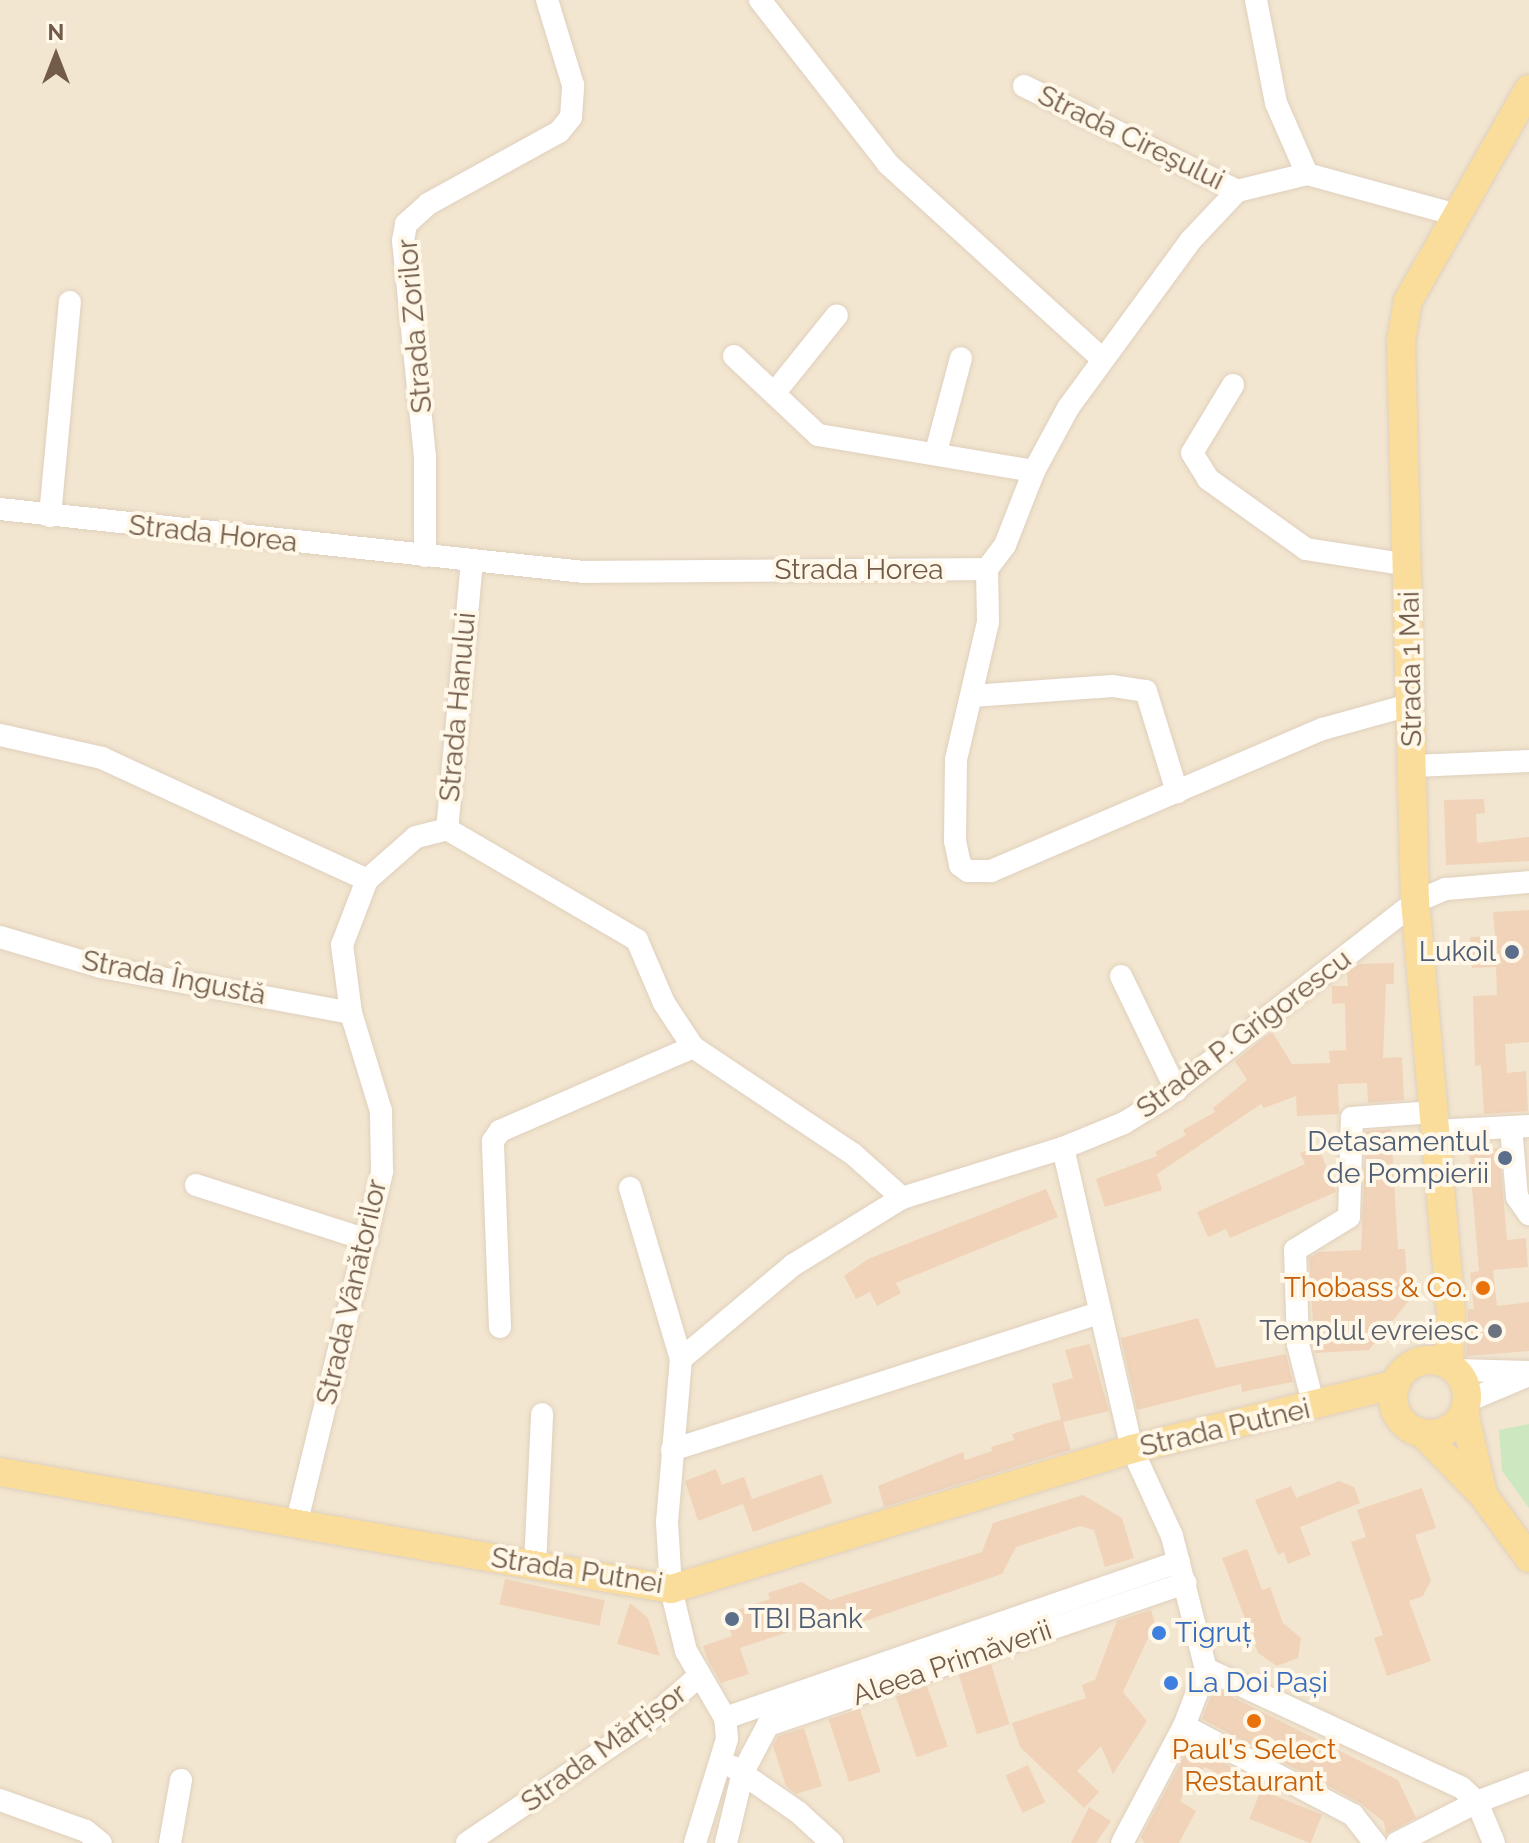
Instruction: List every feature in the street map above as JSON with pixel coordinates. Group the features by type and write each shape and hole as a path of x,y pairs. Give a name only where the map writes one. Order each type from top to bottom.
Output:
{"main road":[{"name":"Strada 1 Mai","path":"1442,1365 1453,1340 1445,1281 1415,902 1413,704 1402,321 1457,215 1518,128 1529,89"},
{"path":"1483,1495 1466,1407 1442,1365 1410,1366 1396,1384 1398,1415 1422,1433 1483,1495 1529,1558"},
{"name":"Strada Putnei","path":"0,1472 297,1521 671,1589 1132,1449 1321,1405 1396,1384"},
{"name":"Strada Putnei","path":"1321,1405 1398,1415"},
{"path":"1422,1433 1447,1430 1466,1407"}],"street":[{"name":"Strada Zorilor","path":"425,556 425,457 403,241 406,224 428,204 559,132 571,117 573,85 547,0"},
{"path":"760,0 888,164 1102,359"},
{"path":"1256,0 1276,103 1307,174"},
{"name":"Strada Cireşului","path":"1024,86 1237,191"},
{"path":"1413,704 1323,729 991,871 968,871 960,865 955,841 956,773 988,622 987,569 1005,545 1034,471 1102,359 1191,240 1237,191 1307,174 1457,215"},
{"path":"50,516 70,302"},
{"path":"776,391 837,315"},
{"path":"734,356 776,391 818,435 936,452 1034,471"},
{"path":"936,452 961,358"},
{"path":"1233,385 1192,453 1208,479 1306,549 1409,565"},
{"name":"Strada Horea","path":"0,509 584,572 987,569"},
{"name":"Strada Hanului","path":"472,561 447,829 637,940 664,1003 693,1047 853,1154 902,1198"},
{"path":"972,696 1113,686 1146,691 1177,792"},
{"path":"0,735 102,758 367,880"},
{"path":"1413,766 1529,761"},
{"name":"Strada Vânătorilor","path":"297,1521 382,1171 381,1111 351,1013 342,945 367,880 416,837 447,829"},
{"name":"Strada P. Grigorescu","path":"681,1359 793,1265 902,1198 1063,1148 1124,1123 1176,1090 1415,902 1446,889 1529,882"},
{"name":"Strada Îngustă","path":"0,937 101,967 351,1013"},
{"path":"1121,976 1176,1090"},
{"path":"500,1327 493,1141 500,1131 693,1047"},
{"path":"1321,1405 1298,1344 1295,1250 1349,1217 1352,1118 1520,1126 1517,1197 1529,1214"},
{"path":"1063,1148 1132,1449 1183,1572 1206,1669 1184,1726 1122,1843"},
{"path":"196,1185 367,1240"},
{"path":"630,1188 681,1359 667,1522 671,1589 686,1651 725,1718 722,1760 695,1843"},
{"path":"672,1450 1099,1313"},
{"path":"1442,1365 1529,1374"},
{"path":"1466,1407 1529,1374"},
{"path":"535,1565 542,1414"},
{"name":"Aleea Primăverii","path":"725,1718 1183,1572"},
{"name":"Aleea Primăverii","path":"726,1843 743,1772 768,1725 1183,1572"},
{"path":"1206,1669 1462,1788 1477,1802 1494,1843"},
{"name":"Strada Mărțișor","path":"467,1843 648,1721 699,1676"},
{"path":"1184,1726 1353,1815 1375,1843"},
{"path":"722,1760 743,1772 832,1843"},
{"path":"170,1843 181,1780"},
{"path":"1397,1843 1477,1802 1529,1782"},
{"path":"0,1800 86,1831 101,1843"}],"shaded area":[{"path":"0,0 1529,0 1529,1843 0,1843"}],"green space":[{"path":"1529,1424 1529,1508 1502,1471 1499,1430"}],"building":[{"path":"1484,799 1485,813 1476,814 1477,843 1529,837 1529,861 1446,865 1444,800"},
{"path":"1529,910 1529,1042 1505,1044 1507,1073 1526,1071 1528,1111 1484,1114 1481,1065 1475,1066 1473,996 1497,995 1496,967 1472,968 1470,937 1495,936 1493,912"},
{"path":"1394,963 1394,984 1386,984 1383,1058 1402,1057 1404,1100 1368,1103 1367,1083 1338,1084 1339,1114 1297,1116 1296,1096 1264,1108 1261,1104 1157,1174 1162,1190 1105,1207 1096,1179 1157,1156 1155,1152 1186,1135 1183,1130 1215,1112 1213,1108 1247,1080 1235,1061 1266,1036 1273,1033 1292,1064 1330,1063 1329,1051 1346,1050 1345,1003 1332,1004 1332,986 1348,986 1347,973 1359,964"},
{"path":"1391,1129 1398,1249 1405,1249 1408,1302 1369,1350 1315,1353 1309,1258 1319,1252 1361,1250 1366,1131"},
{"path":"1318,1146 1336,1192 1230,1238 1226,1229 1208,1237 1197,1212 1305,1164 1300,1153"},
{"path":"1499,1148 1507,1240 1526,1238 1528,1267 1493,1270 1497,1306 1529,1302 1529,1351 1466,1356 1468,1309 1474,1309 1470,1273 1479,1271 1469,1151"},
{"path":"1046,1189 1058,1217 896,1283 901,1293 877,1306 870,1292 856,1299 844,1276 868,1259"},
{"path":"1198,1318 1216,1368 1286,1354 1293,1382 1242,1392 1241,1384 1137,1410 1121,1338"},
{"path":"1090,1344 1109,1411 1063,1422 1071,1450 884,1507 878,1486 963,1452 965,1460 992,1451 991,1447 1014,1440 1012,1434 1061,1419 1052,1384 1073,1378 1065,1350"},
{"path":"716,1469 722,1485 744,1477 752,1499 822,1474 832,1503 753,1532 743,1504 698,1521 685,1481"},
{"path":"1339,1481 1354,1487 1360,1503 1300,1527 1311,1555 1288,1564 1284,1552 1278,1555 1255,1500 1291,1486 1296,1498"},
{"path":"1422,1488 1436,1528 1415,1535 1431,1580 1423,1596 1409,1601 1431,1661 1387,1676 1374,1638 1383,1635 1351,1542 1366,1537 1357,1510"},
{"path":"1083,1495 1122,1518 1134,1558 1105,1567 1094,1530 1080,1526 1016,1547 1002,1574 836,1631 818,1622 740,1648 749,1674 721,1683 708,1660 703,1646 732,1636 724,1614 770,1599 768,1593 802,1582 830,1600 982,1552 993,1523"},
{"path":"1247,1549 1262,1590 1270,1587 1283,1623 1301,1638 1298,1658 1277,1666 1258,1653 1222,1558"},
{"path":"505,1579 605,1600 599,1626 500,1604"},
{"path":"630,1603 648,1618 660,1656 617,1644"},
{"path":"1151,1610 1155,1623 1123,1692 1147,1721 1113,1774 1101,1746 1077,1771 1099,1792 1084,1808 1020,1747 1012,1723 1086,1698 1082,1685 1095,1680 1117,1621"},
{"path":"991,1664 1009,1724 977,1734 958,1674"},
{"path":"927,1686 948,1747 917,1757 896,1697"},
{"path":"1214,1688 1398,1780 1416,1818 1386,1834 1384,1822 1360,1803 1202,1719"},
{"path":"860,1709 880,1772 849,1782 829,1719"},
{"path":"804,1728 822,1786 796,1794 786,1786 773,1746 778,1736"},
{"path":"1190,1745 1256,1780 1250,1791 1205,1767 1201,1772 1197,1770 1180,1801 1196,1811 1179,1843 1144,1843 1141,1837"},
{"path":"1028,1765 1045,1802 1023,1813 1005,1776"},
{"path":"1261,1790 1322,1815 1311,1843 1249,1819"},
{"path":"1089,1807 1111,1821 1096,1843 1071,1843"}],"place":[{"name":"Lukoil","path":"1512,952"},
{"name":"Detasamentul de Pompierii","path":"1505,1158"},
{"name":"Thobass & Co.","path":"1483,1288"},
{"name":"Templul evreiesc","path":"1495,1331"},
{"name":"TBI Bank","path":"732,1619"},
{"name":"Tigruț","path":"1159,1633"},
{"name":"La Doi Pași","path":"1171,1683"},
{"name":"Paul's Select Restaurant","path":"1254,1721"}]}
